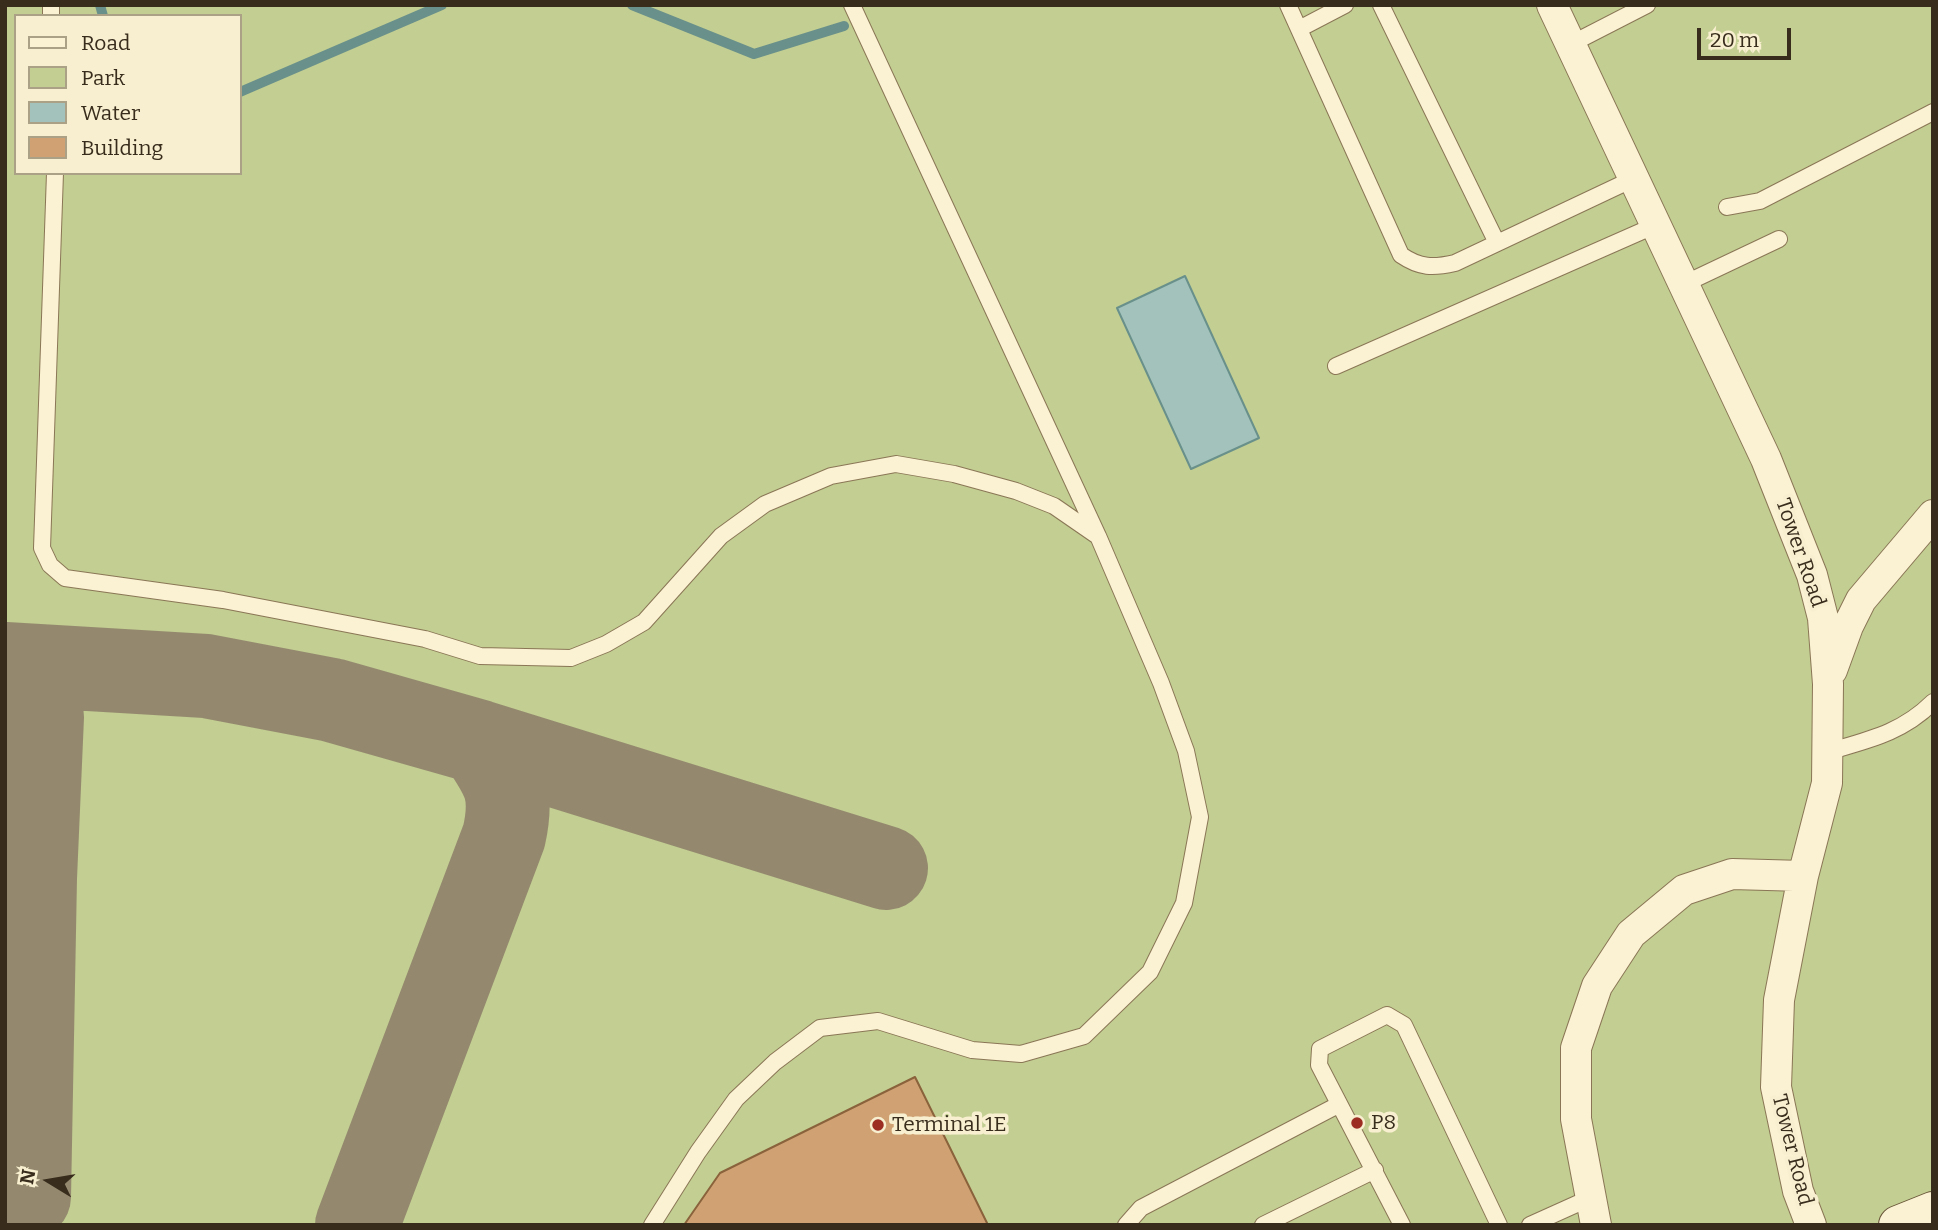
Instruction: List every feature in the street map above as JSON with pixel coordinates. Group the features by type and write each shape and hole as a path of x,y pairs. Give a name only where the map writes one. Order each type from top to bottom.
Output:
{"street":[{"name":"Tower Road","path":"1552,5 1766,458 1812,575 1823,618 1828,684 1827,783 1802,876 1779,1000 1776,1087 1798,1191 1811,1225"},
{"path":"1828,684 1848,626 1861,600 1933,515"},
{"path":"1608,1225 1593,1212 1576,1119 1576,1048 1597,986 1631,934 1684,890 1732,874 1802,876"}],"lane":[{"path":"652,1225 736,1099 775,1062 820,1028 878,1021 972,1050 1021,1054 1084,1036 1150,972 1184,903 1200,817 1182,740 1161,683 1098,536 852,5"},
{"path":"1288,5 1401,255 1413,263 1432,268 1455,263 1635,178"},
{"path":"1299,29 1345,5"},
{"path":"1381,5 1497,243"},
{"path":"1571,44 1647,5"},
{"path":"1727,207 1760,201 1933,112"},
{"path":"55,175 42,548 50,565 65,578 223,600 425,639 480,656 571,658 606,644 644,622 721,536 765,504 831,476 896,464 954,474 1016,491 1054,506 1098,536"},
{"path":"1336,366 1656,225"},
{"path":"1684,284 1779,239"},
{"path":"1827,752 1891,734 1914,721 1933,702"},
{"path":"1402,1225 1319,1065 1320,1049 1387,1015 1404,1024 1499,1225"},
{"path":"1126,1225 1141,1208 1338,1105"},
{"path":"1263,1225 1375,1170"},
{"path":"1530,1225 1593,1212"}],"green space":[{"path":"5,5 1933,5 1933,1225 5,1225"}],"water":[{"path":"1185,276 1259,438 1191,469 1117,308"}],"building":[{"name":"Terminal 1E","path":"915,1077 988,1225 684,1225 720,1173"}],"waterway":[{"path":"100,5 102,14"},
{"path":"242,91 442,5"},
{"path":"632,5 754,54 844,26"}],"taxiway":[{"path":"5,664 206,676 332,700 480,742 886,868"},
{"path":"5,671 19,679 29,690 42,717 35,878 29,1197"},
{"path":"357,1225 504,836 508,807 505,786 480,742"}],"place":[{"name":"P8","path":"1357,1123"},
{"name":"Terminal 1E","path":"878,1125"}]}
